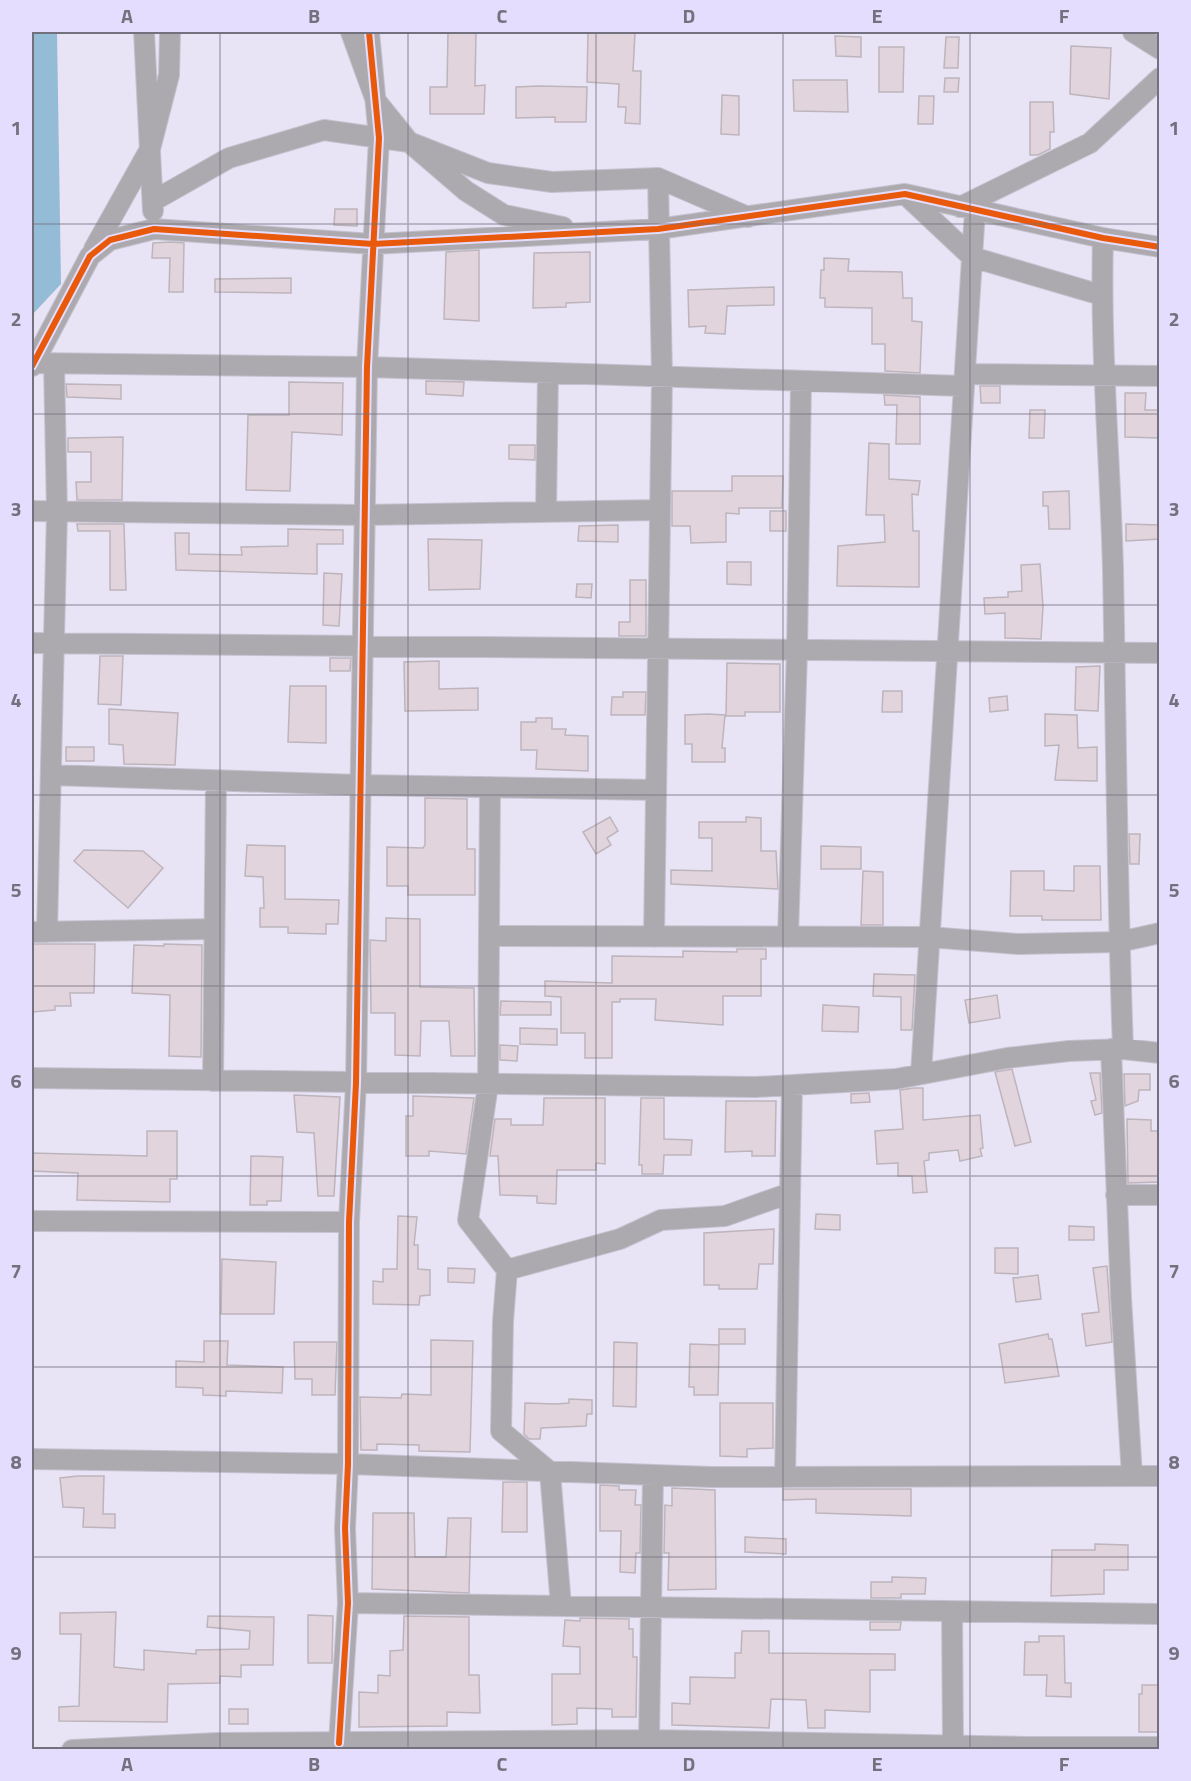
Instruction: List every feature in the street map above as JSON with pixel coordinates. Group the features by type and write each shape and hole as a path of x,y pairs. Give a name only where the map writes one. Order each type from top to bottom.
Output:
{"street":[{"path":"144,32 154,228"},
{"path":"32,365 150,149 169,75 170,32"},
{"path":"351,32 376,101 409,142 466,191 504,215 592,232"},
{"path":"339,1743 348,1604 345,1528 348,1464 349,1222 356,1083 364,515 368,367 379,138 369,32"},
{"path":"968,208 1090,142 1160,78"},
{"path":"153,201 229,158 324,130 409,142 488,173 552,183 658,178 748,217"},
{"path":"654,937 662,377 658,178"},
{"path":"90,256 110,240 154,228 373,244 658,229 905,194 1103,238 1160,247"},
{"path":"905,194 972,257 1101,295"},
{"path":"921,1074 972,257 968,208"},
{"path":"1103,238 1101,295 1114,654 1119,942 1116,1195 1132,1476"},
{"path":"54,364 57,512 52,775 39,932 214,929"},
{"path":"32,365 368,367 801,381 1160,376"},
{"path":"546,512 548,373"},
{"path":"788,937 797,651 801,381"},
{"path":"32,512 364,515 659,510"},
{"path":"32,644 1160,653"},
{"path":"52,775 360,785 656,790"},
{"path":"213,1081 216,781"},
{"path":"490,787 488,1084 468,1220 507,1270 503,1321 501,1431 550,1472 561,1606"},
{"path":"489,936 929,937 1018,944 1119,942 1160,933"},
{"path":"32,1078 744,1087 896,1079 1007,1058 1117,1049 1160,1053"},
{"path":"785,1477 792,1085"},
{"path":"507,1270 620,1239 661,1220 725,1216 790,1193"},
{"path":"1116,1195 1160,1195"},
{"path":"32,1221 349,1222"},
{"path":"32,1459 348,1464 653,1476 1160,1476"},
{"path":"649,1740 653,1476"},
{"path":"348,1604 1160,1614"},
{"path":"952,1612 953,1745"},
{"path":"82,1749 339,1743 649,1740 784,1746 1160,1747"}],"water":[{"path":"32,32 57,32 61,284 32,315"}],"building":[{"path":"448,32 476,32 475,86 485,85 484,114 430,114 430,87 447,87"},
{"path":"588,32 635,33 633,71 641,71 640,124 625,123 626,107 618,107 619,84 587,82"},
{"path":"835,36 861,37 861,57 836,56"},
{"path":"946,37 959,37 958,68 944,68"},
{"path":"1071,46 1111,48 1109,99 1070,94"},
{"path":"879,47 904,47 903,92 879,92"},
{"path":"945,78 959,78 958,92 944,92"},
{"path":"793,80 847,80 848,112 794,111"},
{"path":"516,87 587,87 586,122 555,122 555,117 516,118"},
{"path":"722,95 739,96 739,135 721,134"},
{"path":"919,96 934,96 933,124 918,124"},
{"path":"1030,102 1053,102 1054,132 1050,132 1050,149 1038,155 1030,155"},
{"path":"335,209 357,209 357,226 334,225"},
{"path":"153,243 184,243 183,292 169,292 170,258 152,258"},
{"path":"479,250 479,321 444,319 446,252"},
{"path":"590,252 590,302 566,303 566,307 533,308 534,253"},
{"path":"824,258 849,259 848,271 902,272 903,298 912,298 912,321 922,322 920,373 885,371 885,344 872,344 872,308 825,307 825,298 820,298"},
{"path":"291,278 291,293 215,292 215,279"},
{"path":"774,287 774,305 727,306 725,334 705,333 706,326 689,327 688,290"},
{"path":"426,381 464,382 463,396 426,394"},
{"path":"289,382 343,383 342,435 292,432 290,491 246,490 248,415 289,415"},
{"path":"66,384 121,385 121,399 67,397"},
{"path":"980,386 1000,386 1000,403 981,403"},
{"path":"1125,393 1146,393 1145,410 1160,410 1160,438 1125,437"},
{"path":"884,395 920,397 920,444 896,444 897,405 885,405"},
{"path":"1030,410 1045,410 1044,438 1029,438"},
{"path":"123,437 122,500 77,500 76,482 91,482 91,452 68,452 68,438"},
{"path":"869,443 889,444 889,479 920,481 918,495 912,494 913,531 919,531 919,587 837,586 838,546 885,542 884,515 866,515"},
{"path":"509,445 535,445 535,460 509,459"},
{"path":"732,476 783,476 782,508 739,508 739,514 726,513 726,542 691,543 690,526 672,526 672,491 732,491"},
{"path":"1069,491 1070,529 1049,529 1048,506 1043,506 1043,492"},
{"path":"770,511 786,511 786,531 770,531"},
{"path":"77,524 124,524 126,590 110,590 110,531 78,531"},
{"path":"1126,524 1160,525 1160,539 1126,541"},
{"path":"618,525 618,542 578,541 579,526"},
{"path":"288,529 343,530 343,544 317,544 317,574 176,570 175,533 189,533 189,554 242,555 241,547 288,546"},
{"path":"428,539 482,540 480,589 429,590"},
{"path":"727,562 751,562 751,585 727,584"},
{"path":"1040,564 1043,607 1041,639 1005,638 1005,613 985,614 984,598 1008,597 1008,592 1022,591 1021,565"},
{"path":"324,573 342,574 339,626 323,625"},
{"path":"630,580 646,580 646,636 619,636 619,622 630,622"},
{"path":"577,584 592,584 591,598 576,597"},
{"path":"100,656 123,656 121,705 98,704"},
{"path":"330,658 351,658 350,671 330,671"},
{"path":"439,661 439,689 478,688 478,710 405,711 404,662"},
{"path":"727,663 780,664 780,712 745,712 745,716 726,716"},
{"path":"1100,666 1098,711 1075,710 1076,667"},
{"path":"290,686 326,686 326,743 288,742"},
{"path":"883,691 902,691 902,712 882,712"},
{"path":"623,692 646,692 645,715 611,715 612,697 623,697"},
{"path":"1007,696 1008,710 990,712 989,698"},
{"path":"109,709 178,713 175,765 124,764 123,745 109,744"},
{"path":"1045,714 1077,715 1078,748 1097,747 1097,781 1055,780 1059,745 1045,746"},
{"path":"685,715 725,715 722,748 725,748 725,762 692,762 692,744 685,744"},
{"path":"536,718 552,718 552,729 566,729 565,735 588,736 588,771 536,769 537,750 521,750 521,722 536,722"},
{"path":"66,747 94,747 94,761 66,761"},
{"path":"425,798 467,799 467,849 475,849 475,895 408,895 408,886 387,886 387,847 423,848 425,845"},
{"path":"610,817 618,831 607,838 611,845 596,854 583,832"},
{"path":"746,817 761,818 761,851 776,851 778,889 671,884 671,870 712,871 712,838 699,838 699,822 746,822"},
{"path":"1129,834 1140,834 1139,864 1130,864"},
{"path":"247,845 285,846 285,899 339,900 338,924 326,924 326,934 288,933 288,927 260,927 260,908 264,908 263,877 245,876"},
{"path":"821,846 861,847 861,869 821,869"},
{"path":"84,850 143,851 163,868 128,908 74,861"},
{"path":"1074,866 1100,866 1101,920 1042,920 1042,916 1010,916 1011,871 1044,871 1044,890 1074,891"},
{"path":"863,871 883,872 883,925 861,925"},
{"path":"386,918 420,919 420,987 474,988 475,1056 451,1056 449,1021 421,1021 420,1056 395,1055 395,1013 371,1013 370,940 386,941"},
{"path":"32,944 95,944 94,993 70,993 71,1006 55,1006 55,1010 32,1012"},
{"path":"164,944 202,945 201,1057 169,1056 170,995 132,993 134,945 164,946"},
{"path":"737,949 766,949 766,959 761,959 761,996 723,996 723,1025 655,1020 656,999 620,999 620,1002 612,1002 612,1058 585,1058 585,1033 561,1033 561,997 545,996 545,981 612,983 612,956 683,957 683,951 737,952"},
{"path":"874,974 915,975 912,1030 901,1030 901,997 873,996"},
{"path":"997,995 1000,1018 969,1023 965,1000"},
{"path":"501,1001 551,1002 551,1015 500,1015"},
{"path":"823,1005 859,1007 858,1032 822,1031"},
{"path":"520,1028 557,1029 557,1045 520,1044"},
{"path":"500,1045 518,1046 517,1061 500,1060"},
{"path":"1012,1069 1031,1142 1015,1146 995,1072"},
{"path":"1090,1073 1100,1073 1102,1113 1095,1115 1091,1101 1096,1100"},
{"path":"1124,1074 1150,1074 1150,1090 1139,1090 1138,1101 1125,1106"},
{"path":"923,1088 923,1120 980,1115 983,1148 980,1149 982,1156 960,1161 958,1150 929,1153 929,1160 924,1161 927,1192 913,1193 912,1176 898,1176 898,1163 877,1164 875,1131 903,1129 900,1090"},
{"path":"869,1093 870,1102 851,1103 851,1094"},
{"path":"294,1095 340,1097 334,1196 318,1196 314,1133 297,1132"},
{"path":"413,1096 474,1098 466,1154 429,1151 429,1156 406,1156 406,1116 413,1116"},
{"path":"544,1098 605,1098 605,1164 596,1163 596,1170 557,1170 556,1204 537,1203 537,1196 500,1195 498,1156 490,1156 495,1119 511,1119 511,1125 543,1125"},
{"path":"641,1098 664,1098 664,1139 692,1140 691,1155 664,1155 663,1174 642,1174 642,1165 639,1165"},
{"path":"726,1101 776,1101 775,1156 752,1156 752,1151 725,1152"},
{"path":"1127,1119 1151,1120 1151,1131 1160,1131 1160,1182 1128,1183"},
{"path":"147,1131 177,1131 177,1179 170,1179 170,1202 77,1200 78,1173 32,1171 32,1153 147,1156"},
{"path":"251,1156 283,1157 281,1201 267,1201 267,1205 250,1205"},
{"path":"816,1214 840,1215 840,1230 815,1229"},
{"path":"398,1216 417,1217 414,1245 418,1245 418,1269 430,1270 430,1295 420,1296 419,1305 373,1304 373,1281 383,1282 383,1269 397,1269"},
{"path":"1069,1226 1094,1227 1094,1240 1069,1240"},
{"path":"774,1229 773,1264 759,1264 757,1289 719,1289 719,1285 704,1285 704,1233"},
{"path":"995,1248 1018,1248 1018,1274 995,1273"},
{"path":"222,1259 276,1262 274,1314 221,1314"},
{"path":"1107,1266 1112,1342 1086,1346 1082,1314 1099,1312 1093,1268"},
{"path":"448,1268 475,1269 474,1283 448,1282"},
{"path":"1038,1275 1041,1299 1016,1302 1013,1278"},
{"path":"719,1329 745,1329 745,1344 719,1344"},
{"path":"1048,1334 1049,1339 1052,1339 1059,1376 1005,1383 999,1344"},
{"path":"431,1340 473,1341 470,1452 419,1451 419,1445 377,1444 377,1450 361,1450 360,1397 401,1398 402,1394 431,1395"},
{"path":"204,1341 228,1341 227,1365 283,1367 282,1393 226,1391 226,1396 203,1395 203,1388 176,1387 176,1361 204,1362"},
{"path":"294,1342 337,1342 335,1395 312,1395 312,1379 295,1379"},
{"path":"614,1342 637,1343 636,1407 613,1406"},
{"path":"690,1344 719,1345 718,1395 694,1395 694,1387 689,1387"},
{"path":"569,1399 592,1400 592,1414 587,1414 586,1426 541,1428 540,1439 529,1439 524,1434 525,1403 569,1403"},
{"path":"720,1403 773,1403 773,1448 747,1449 747,1457 720,1456"},
{"path":"104,1476 103,1514 115,1514 115,1528 83,1527 84,1508 63,1507 60,1478"},
{"path":"503,1482 527,1482 527,1532 502,1532"},
{"path":"600,1485 619,1486 619,1490 636,1490 635,1505 641,1505 640,1553 636,1553 635,1573 620,1572 621,1531 600,1531"},
{"path":"672,1488 715,1490 716,1589 668,1590 669,1553 664,1553 665,1505 672,1506"},
{"path":"783,1489 911,1489 911,1516 816,1513 816,1499 783,1500"},
{"path":"373,1513 414,1513 415,1557 446,1557 448,1518 471,1518 469,1593 372,1589"},
{"path":"745,1537 786,1539 786,1554 745,1552"},
{"path":"1095,1544 1128,1545 1128,1570 1104,1570 1104,1594 1051,1596 1052,1550 1095,1550"},
{"path":"892,1577 926,1578 925,1594 901,1594 901,1598 871,1598 871,1582 892,1582"},
{"path":"116,1612 114,1667 144,1670 144,1650 196,1654 196,1650 249,1649 250,1631 207,1627 208,1616 274,1617 273,1665 241,1665 241,1677 220,1676 220,1683 168,1684 167,1722 59,1721 59,1707 79,1706 81,1634 60,1634 60,1613"},
{"path":"308,1615 333,1616 332,1663 308,1663"},
{"path":"404,1616 469,1617 469,1675 479,1675 480,1713 447,1712 447,1726 359,1727 359,1692 378,1693 378,1675 390,1676 390,1651 403,1650"},
{"path":"580,1618 629,1619 629,1629 633,1629 633,1657 637,1657 636,1717 612,1717 612,1709 577,1708 577,1724 552,1725 552,1674 580,1674 580,1647 563,1646 565,1620 580,1621"},
{"path":"870,1622 901,1622 900,1630 870,1630"},
{"path":"742,1631 769,1631 769,1653 895,1654 895,1670 870,1670 870,1712 825,1710 825,1728 808,1728 806,1700 771,1699 769,1728 672,1725 672,1703 690,1704 690,1677 735,1678 735,1653 741,1653"},
{"path":"1039,1636 1064,1636 1065,1683 1071,1683 1071,1697 1046,1696 1047,1675 1024,1675 1025,1642 1039,1642"},
{"path":"1142,1685 1160,1685 1160,1732 1139,1732 1139,1694 1142,1694"},
{"path":"229,1709 248,1709 248,1724 229,1724"}],"cycle path":[{"path":"339,1743 348,1603 345,1528 348,1464 349,1222 356,1083 367,367 379,138 369,32"},
{"path":"32,366 90,256 110,240 154,229 373,244 658,229 905,194 1103,238 1160,247"}]}
